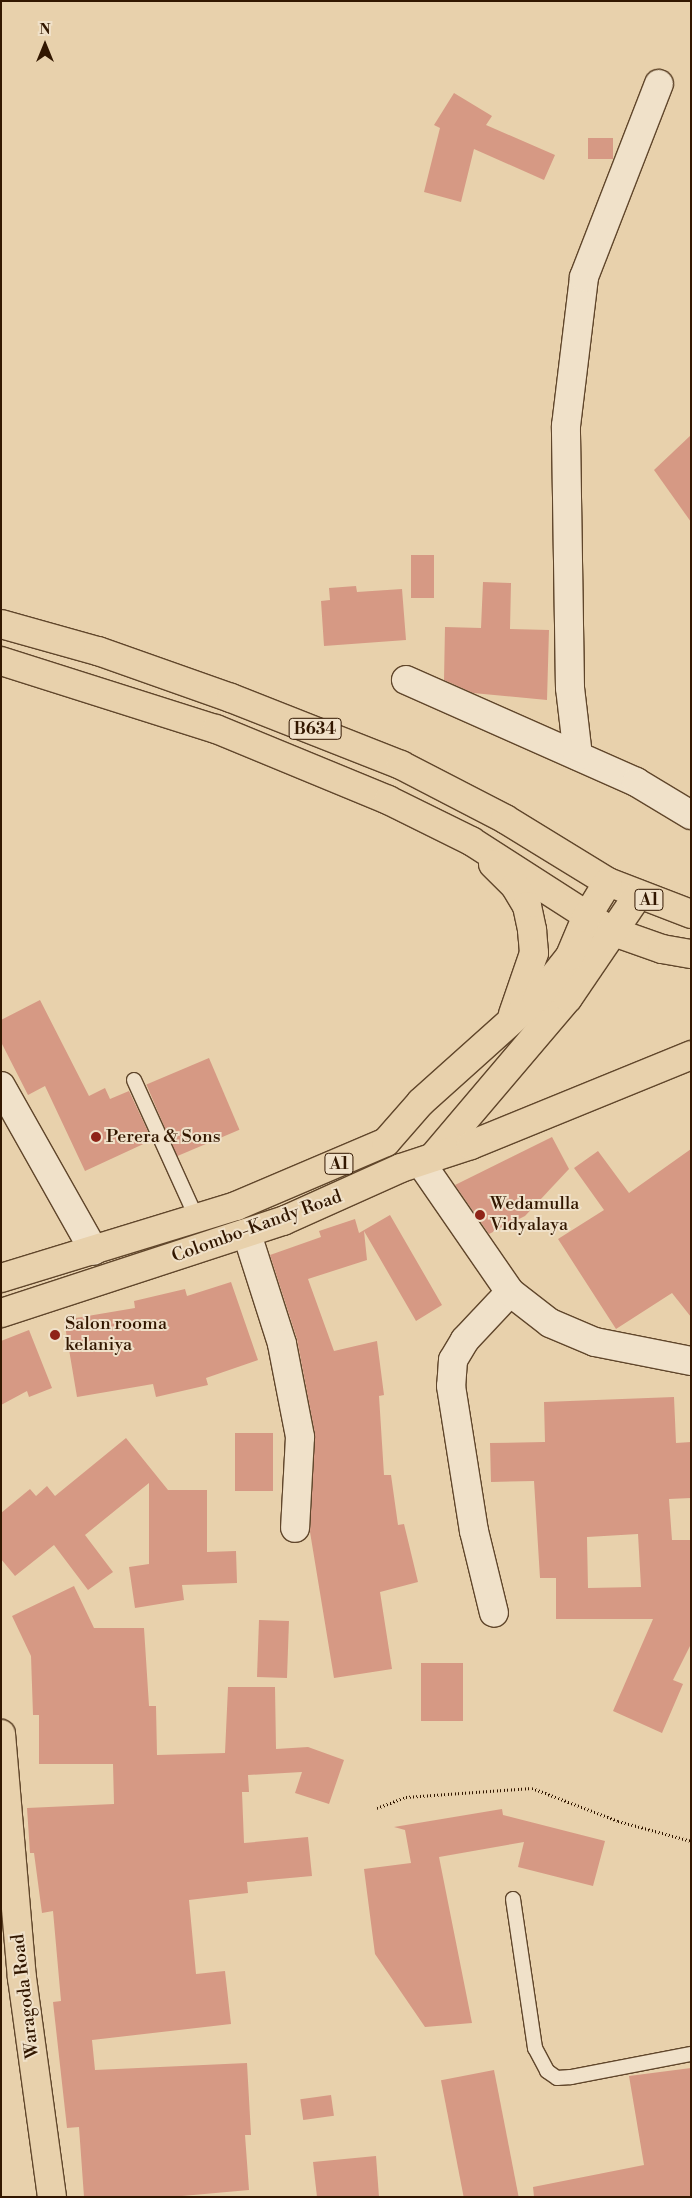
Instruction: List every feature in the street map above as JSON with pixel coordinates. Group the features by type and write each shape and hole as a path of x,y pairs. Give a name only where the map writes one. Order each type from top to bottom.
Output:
{"main road":[{"name":"B634","path":"1,624 98,651 231,698 401,765 505,819 608,882"},
{"name":"B634","path":"1,661 216,729 388,800 471,841 534,878 586,918"},
{"path":"471,841 515,886 527,906 534,953 508,1027"},
{"name":"A1","path":"608,882 691,914"},
{"name":"Colombo-Kandy Road","path":"1,1278 198,1219 272,1193 386,1142 421,1102 508,1027 537,998 570,956 586,918 608,882"},
{"name":"Colombo-Kandy Road","path":"1,1313 247,1234 427,1160 538,1036 638,895"},
{"name":"A1","path":"586,918 611,931 662,949 691,954"},
{"path":"427,1160 691,1055"},
{"name":"Waragoda Road","path":"1,1734 22,1978 52,2197"}],"street":[{"path":"578,756 570,688 566,426 584,277 659,84"},
{"path":"406,680 636,782 691,815"},
{"path":"1,1086 94,1251"},
{"path":"427,1160 510,1292 550,1323 595,1342 691,1361"},
{"path":"247,1234 282,1344 300,1437 294,1528"},
{"path":"494,1613 474,1532 451,1386 452,1360 465,1340 510,1292"}],"lane":[{"path":"134,1080 198,1219"},
{"path":"513,1899 535,2048 546,2071 557,2078 571,2077 691,2054"}],"path":[{"path":"377,1808 406,1797 532,1788 618,1821 691,1841"}],"building":[{"path":"454,93 492,116 486,125 555,155 544,180 474,149 461,202 424,192 440,128 434,125"},
{"path":"588,138 613,138 613,159 588,159"},
{"path":"691,435 691,522 654,470"},
{"path":"411,555 434,555 434,598 411,598"},
{"path":"483,582 511,583 510,629 549,630 547,700 473,693 444,680 445,627 481,628"},
{"path":"356,586 357,592 402,589 406,640 324,646 321,601 330,600 329,588"},
{"path":"40,1000 89,1096 105,1088 110,1099 129,1091 152,1140 85,1171 45,1086 28,1095 1,1042 1,1020"},
{"path":"209,1058 239,1130 177,1156 146,1085"},
{"path":"552,1137 569,1169 525,1216 489,1234 455,1185"},
{"path":"691,1149 691,1317 672,1293 616,1329 558,1239 604,1210 574,1168 598,1151 629,1193"},
{"path":"390,1215 442,1305 416,1321 364,1231 367,1260 308,1279 334,1351 377,1341 384,1395 379,1396 384,1475 391,1475 398,1525 404,1524 418,1582 380,1592 392,1669 334,1678 310,1532 315,1434 297,1339 270,1255 321,1237 319,1231 355,1219 359,1233"},
{"path":"231,1282 258,1360 206,1378 208,1385 156,1397 153,1384 77,1397 64,1320 135,1308 134,1301 185,1289 187,1296"},
{"path":"29,1330 52,1388 29,1397 27,1391 1,1405 1,1341"},
{"path":"674,1397 676,1443 691,1442 691,1498 669,1499 672,1540 691,1540 691,1644 673,1680 683,1684 662,1733 613,1711 653,1619 556,1619 556,1578 540,1578 534,1481 491,1482 490,1443 545,1442 544,1402","holes":["638,1534 641,1587 588,1588 587,1537"]},
{"path":"235,1433 273,1433 273,1491 235,1491"},
{"path":"126,1438 168,1490 207,1490 207,1552 236,1551 237,1583 182,1585 184,1600 135,1608 129,1567 149,1564 149,1483 85,1535 113,1572 88,1590 54,1545 15,1576 1,1559 1,1513 30,1489 36,1496 47,1486 55,1496"},
{"path":"74,1586 94,1628 144,1628 149,1706 156,1706 157,1755 225,1753 228,1687 275,1687 276,1749 308,1747 344,1760 329,1804 295,1793 302,1772 248,1775 249,1792 242,1792 244,1843 308,1837 312,1876 247,1882 248,1893 189,1900 196,1974 225,1971 231,2024 92,2040 95,2070 247,2063 251,2135 245,2135 249,2190 171,2197 84,2197 79,2127 67,2128 53,2002 61,2001 53,1911 42,1913 34,1853 30,1853 27,1808 114,1804 113,1764 39,1764 39,1715 33,1715 31,1656 12,1616"},
{"path":"259,1620 289,1621 287,1678 257,1677"},
{"path":"421,1663 463,1663 463,1721 421,1721"},
{"path":"502,1809 503,1815 605,1841 593,1886 518,1867 524,1842 439,1857 472,2023 425,2027 375,1954 364,1869 411,1863 405,1830 394,1827"},
{"path":"691,2068 691,2197 534,2197 533,2187 644,2165 629,2076"},
{"path":"494,2070 519,2197 464,2197 441,2080"},
{"path":"331,2095 334,2116 303,2120 300,2099"},
{"path":"376,2156 379,2197 317,2197 313,2162"}],"place":[{"name":"Perera & Sons","path":"96,1137"},
{"name":"Wedamulla Vidyalaya","path":"480,1215"},
{"name":"Salon rooma kelaniya","path":"55,1335"}]}
